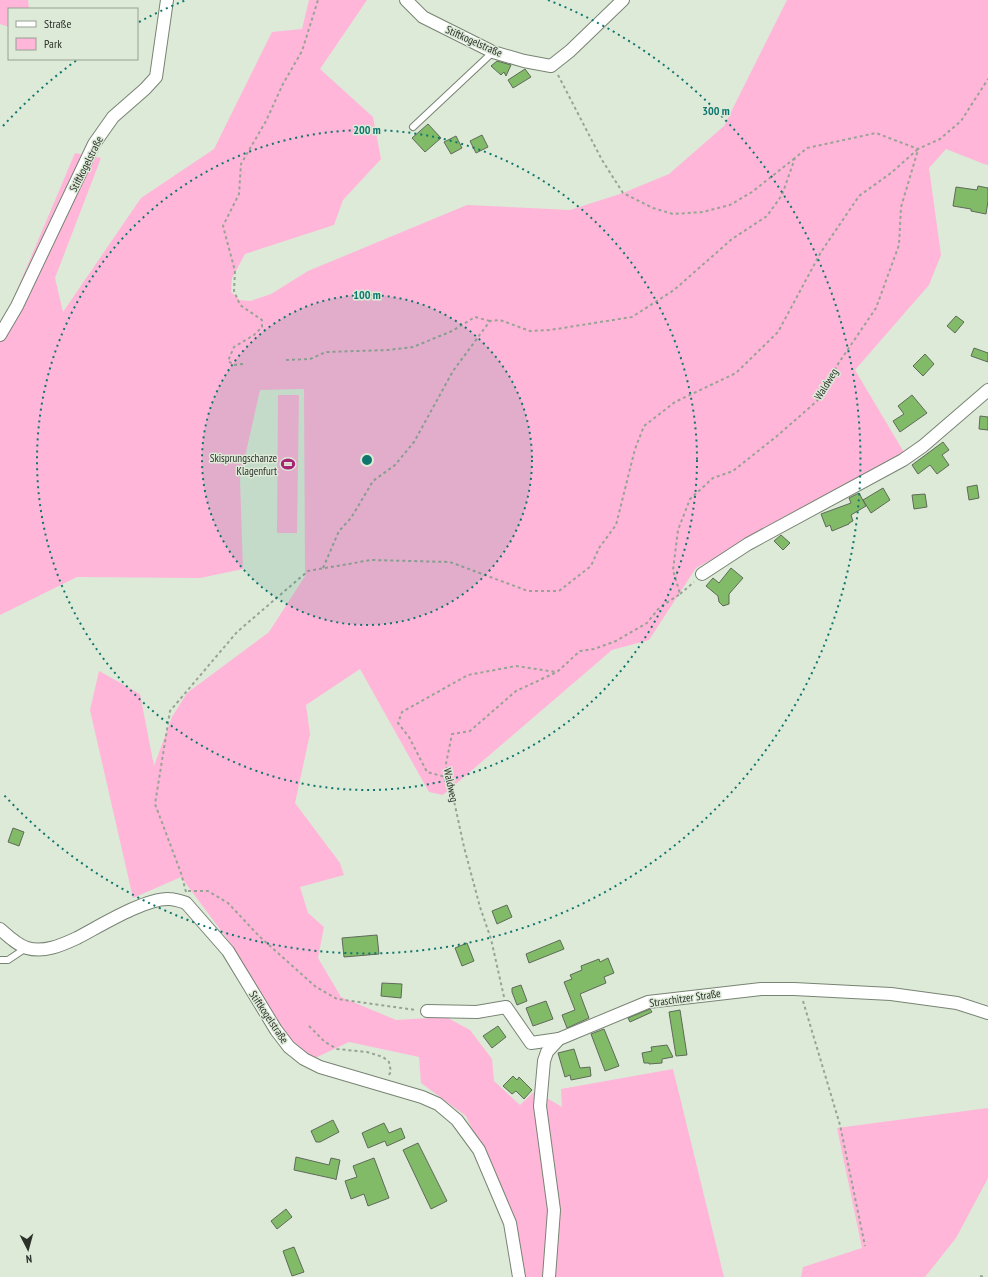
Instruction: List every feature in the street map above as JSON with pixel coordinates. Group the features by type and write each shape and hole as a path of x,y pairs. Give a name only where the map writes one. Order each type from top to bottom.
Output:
{"street":[{"name":"Stiftkogelstraße","path":"0,335 17,306 94,144 113,117 145,89 156,77 167,0"},
{"name":"Stiftkogelstraße","path":"406,0 422,17 493,52 524,61 551,66"},
{"path":"551,66 570,51 623,0"},
{"path":"702,574 748,544 903,460 924,446 988,390"},
{"path":"0,930 8,937 26,948 36,950 54,948 68,943 145,904 157,900 168,899 186,903"},
{"name":"Stiftkogelstraße","path":"186,903 228,951 276,1030 289,1047 304,1059 320,1067 422,1097 438,1104 457,1120 479,1150 510,1222 519,1277"},
{"name":"Straschitzer Straße","path":"549,1277 554,1210 540,1106 544,1061 547,1052 559,1039 648,1002 761,989 794,989 891,994 957,1003 988,1013"},
{"path":"427,1011 477,1012 506,1007 544,1061"},
{"path":"531,1043 559,1039"}],"lane":[{"path":"413,127 493,52"},
{"path":"0,960 8,960 26,948"}],"path":[{"path":"243,364 234,365 228,361 234,347 254,335 262,327 262,320 240,305 234,290 235,271 223,226 239,194 240,164 266,121 283,84 302,51 318,0"},
{"path":"551,66 569,94 602,160 623,193 653,208 673,214 703,212 730,205 752,192 807,148 876,133 918,149"},
{"path":"186,903 186,891 179,867 155,804 170,711 237,632 308,571 371,560 450,562 528,591 559,591 591,566 599,548 616,525 635,449 644,426 676,402 736,373 778,332 821,252 859,196 891,173 918,149 940,139 961,121 988,79"},
{"name":"Waldweg","path":"680,594 673,570 678,530 690,499 713,478 733,471 777,436 817,400 838,364 876,308 899,244 901,207 918,149"},
{"path":"286,360 310,359 326,352 388,350 413,347 452,330 475,317 490,321 500,320 530,331 550,330 632,317 674,290 732,239 767,216 782,195 795,158"},
{"path":"323,568 339,531 351,518 373,481 395,465 414,442 453,371 490,321"},
{"name":"Waldweg","path":"506,1007 491,939 480,907 464,847 446,764 452,734 470,731 516,691 557,672 580,651 594,649 616,641 647,623 659,608 680,594 702,574"},
{"path":"449,778 427,772 409,737 398,723 402,712 468,675 516,666 557,672"},
{"path":"186,891 208,891 228,903 260,936 316,987 337,999 427,1011"},
{"path":"794,989 802,997 840,1125 865,1246"},
{"path":"309,1026 325,1042 337,1049 367,1052 383,1057 389,1062 391,1072 382,1086"},
{"path":"980,1276 986,1277"}],"green space":[{"path":"0,0 28,0 29,8 8,8 8,27 0,24"},
{"path":"309,0 367,0 320,69 373,117 381,159 343,200 334,225 245,254 232,278 231,292 240,300 250,301 271,294 308,271 467,205 570,210 623,193 669,174 724,126 787,0 988,0 988,165 946,149 929,168 941,255 929,285 855,370 905,454 696,568 649,640 612,650 443,795 429,792 360,669 306,705 310,734 295,803 340,863 344,875 300,887 308,913 324,927 318,958 341,997 396,1020 446,1017 470,1030 492,1059 494,1081 520,1105 535,1091 562,1107 561,1089 673,1069 724,1277 525,1277 516,1224 466,1116 421,1083 419,1057 349,1042 313,1059 283,1032 234,948 181,877 133,898 90,710 99,671 140,694 154,766 172,717 187,693 269,632 305,576 304,389 260,390 240,479 243,569 200,578 77,577 0,615 0,325 6,316 75,153 101,158 55,278 63,312 141,198 214,149 272,32 302,29"},
{"name":"Skisprungschanze Klagenfurt","path":"278,395 299,395 297,533 277,533"},
{"path":"988,1108 988,1178 956,1238 925,1277 801,1277 803,1267 862,1248 837,1128"}],"building":[{"path":"497,61 511,65 506,76 504,72 501,75 491,66"},
{"path":"525,69 531,77 513,88 508,80"},
{"path":"428,124 441,138 425,152 412,138"},
{"path":"482,135 488,147 476,153 470,141"},
{"path":"456,136 462,148 451,154 444,142"},
{"path":"978,186 988,188 986,214 971,211 971,209 953,206 956,187 977,190"},
{"path":"956,316 964,322 955,333 947,326"},
{"path":"974,348 988,353 988,362 971,356"},
{"path":"925,354 934,364 923,376 913,366"},
{"path":"912,395 927,413 900,432 893,421 904,414 898,406"},
{"path":"980,416 988,417 988,430 979,429"},
{"path":"943,442 949,450 942,455 949,465 937,474 930,465 918,474 912,465"},
{"path":"977,485 979,498 969,500 967,487"},
{"path":"883,488 890,500 871,513 863,500"},
{"path":"859,493 866,506 851,515 853,521 832,531 830,525 826,527 821,514 851,503 849,498"},
{"path":"925,494 927,507 914,509 912,495"},
{"path":"781,535 790,543 783,550 774,541"},
{"path":"731,568 743,578 729,594 729,604 723,606 719,602 718,596 706,586 713,578 719,583"},
{"path":"13,828 24,832 19,846 8,842"},
{"path":"507,905 512,917 497,924 492,911"},
{"path":"377,935 379,954 344,957 342,938"},
{"path":"560,940 564,949 529,963 526,954"},
{"path":"467,943 474,961 462,966 455,948"},
{"path":"608,958 614,973 604,977 606,983 580,994 589,1018 567,1028 562,1015 575,1010 564,982 572,979 570,975 582,970 581,966 599,959 600,962"},
{"path":"382,983 402,984 401,998 381,996"},
{"path":"521,985 527,1001 517,1005 512,988"},
{"path":"546,1001 553,1019 533,1026 526,1008"},
{"path":"650,1009 652,1012 630,1022 628,1018"},
{"path":"680,1010 687,1055 676,1056 669,1012"},
{"path":"498,1026 506,1037 492,1048 483,1036"},
{"path":"604,1029 619,1066 605,1071 591,1034"},
{"path":"667,1045 673,1057 662,1059 662,1063 644,1063 642,1053 652,1051 651,1047"},
{"path":"574,1049 580,1068 590,1067 591,1076 571,1080 570,1075 565,1077 558,1053"},
{"path":"513,1076 517,1080 519,1077 532,1090 524,1099 516,1091 512,1094 503,1086"},
{"path":"333,1120 339,1132 320,1142 316,1142 311,1131"},
{"path":"384,1123 389,1133 401,1128 405,1138 387,1146 385,1141 368,1148 362,1133"},
{"path":"418,1143 447,1201 431,1209 403,1150"},
{"path":"296,1157 329,1165 331,1158 340,1160 336,1180 294,1170"},
{"path":"374,1158 389,1198 368,1206 364,1194 351,1199 345,1181 357,1177 353,1166"},
{"path":"286,1209 292,1217 277,1229 271,1221"},
{"path":"294,1247 304,1272 292,1276 283,1251"}],"place":[{"name":"Skisprungschanze Klagenfurt","path":"288,464"}]}
